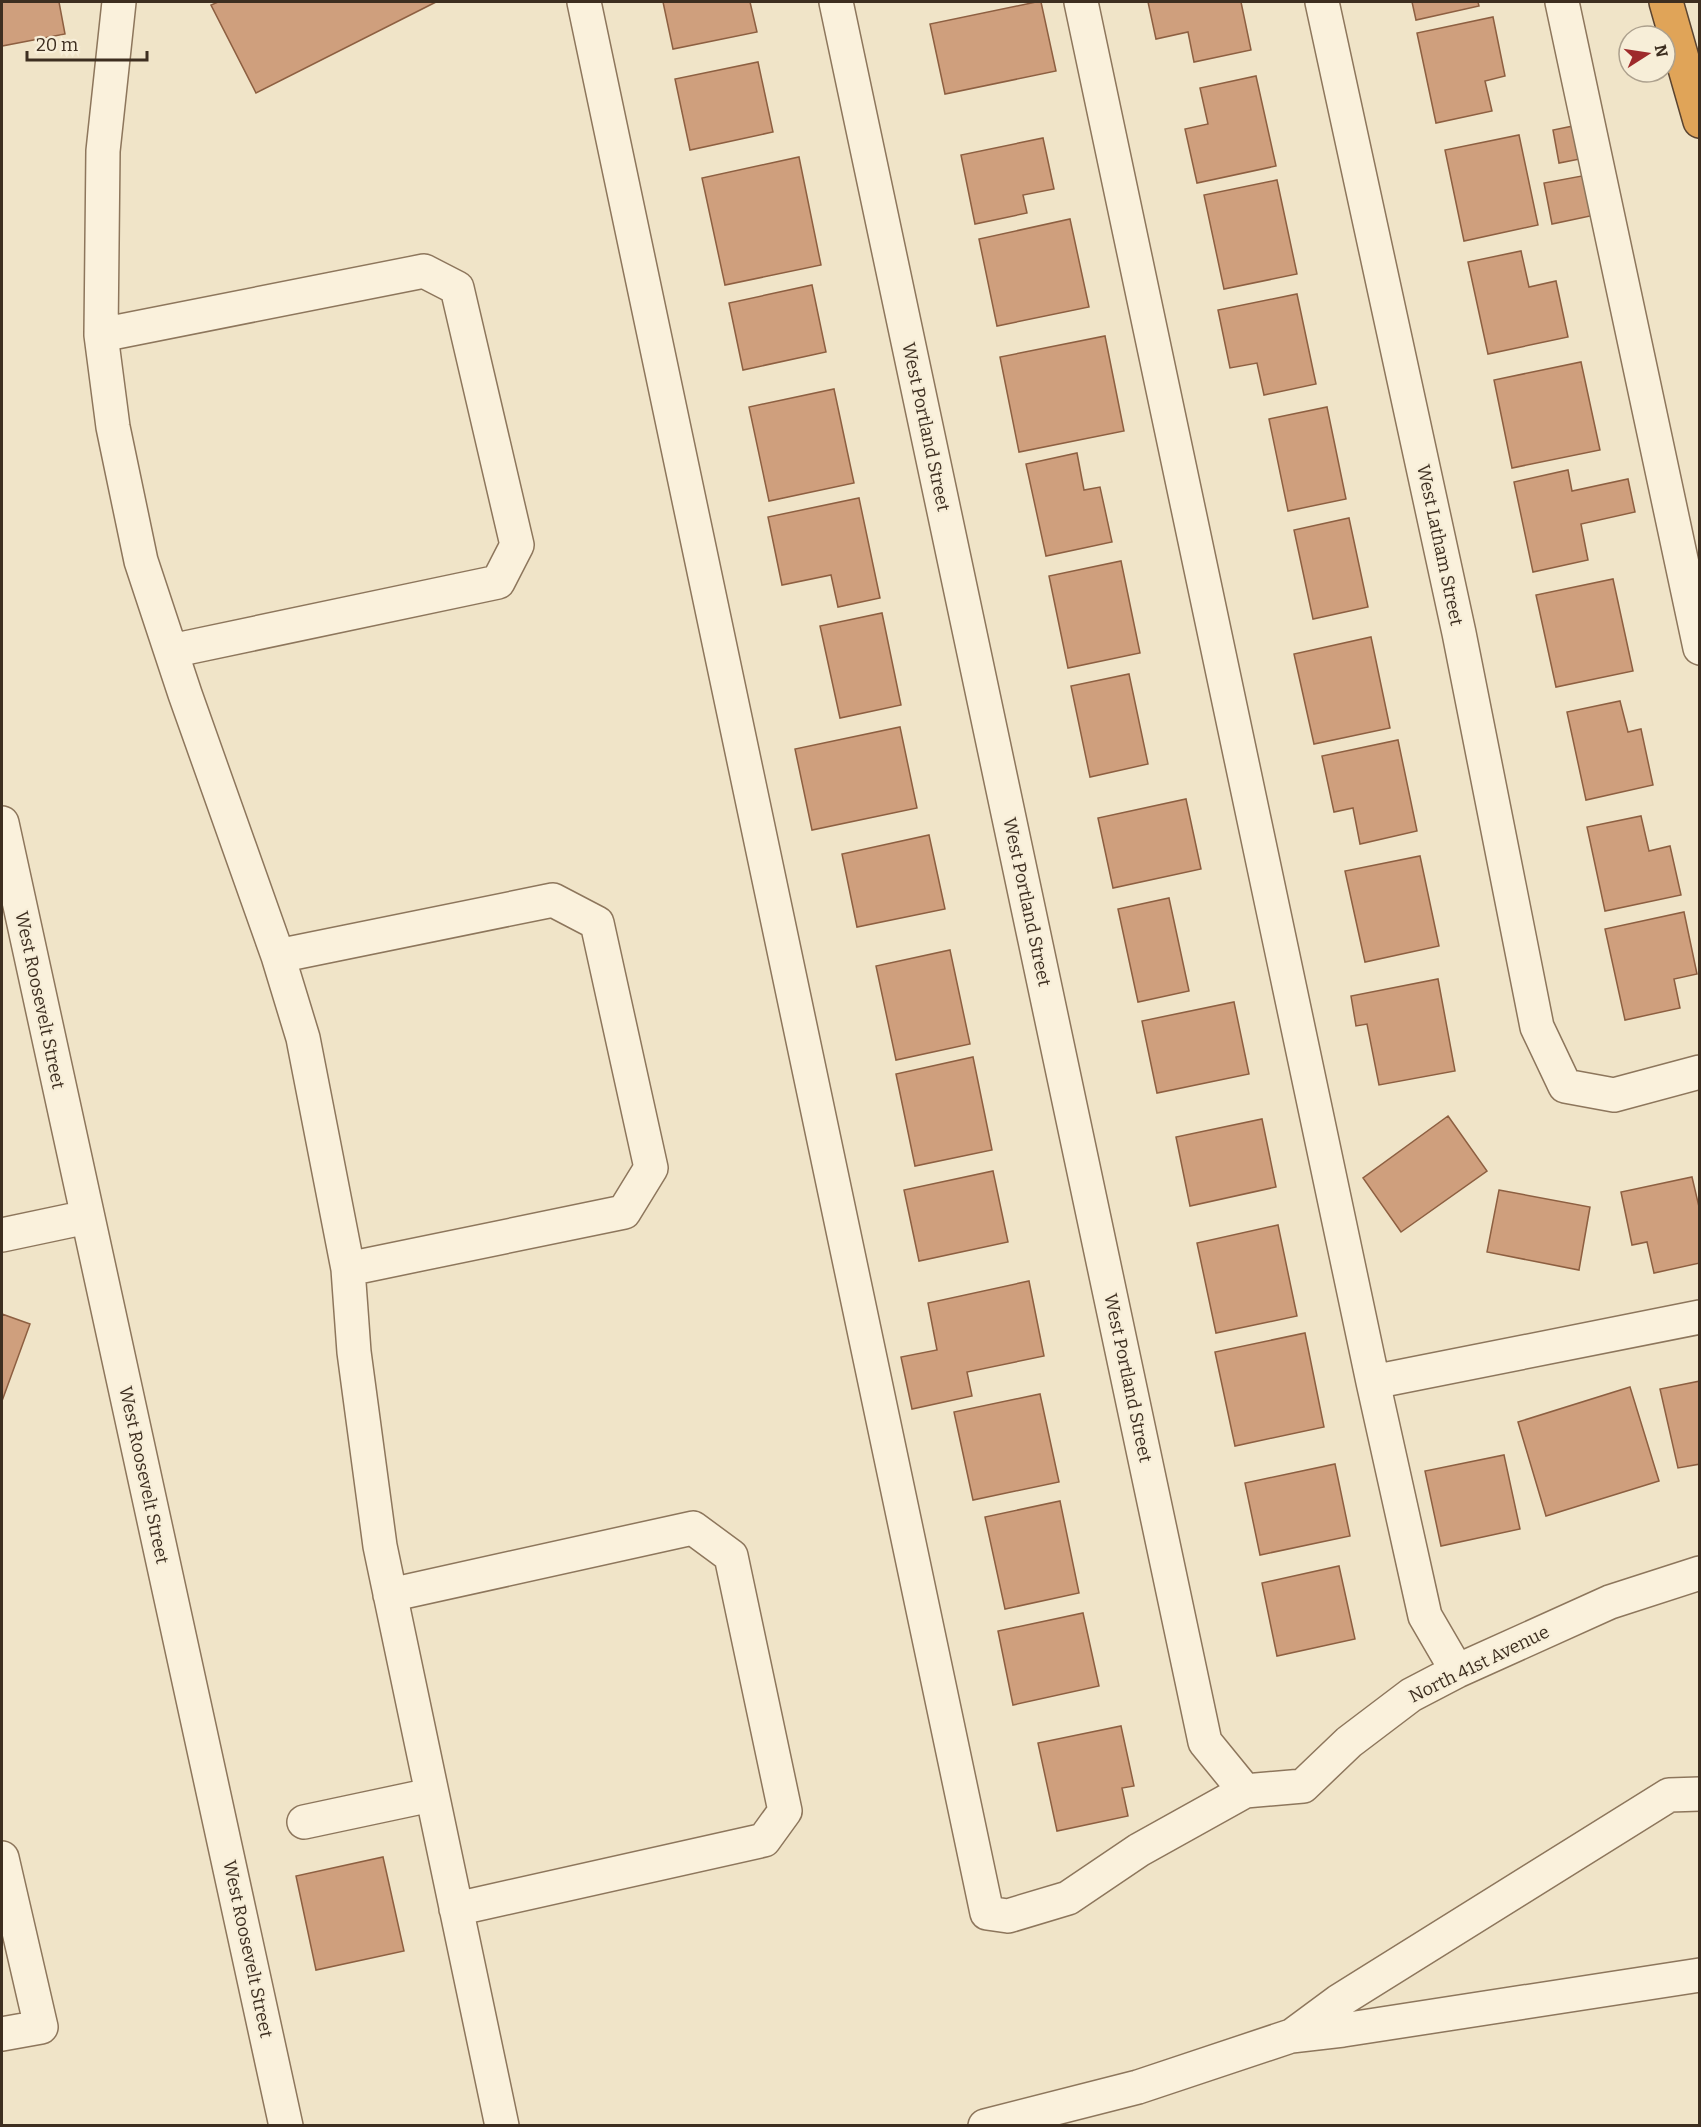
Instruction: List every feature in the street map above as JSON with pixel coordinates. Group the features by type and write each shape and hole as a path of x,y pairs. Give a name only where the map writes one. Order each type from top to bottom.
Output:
{"highway":[{"path":"1666,2 1700,121"}],"street":[{"path":"119,2 103,151 101,335 113,427 141,561 278,956 303,1038 348,1269 354,1352 380,1546 502,2126"},
{"path":"584,2 987,1913 1008,1916 1068,1898 1139,1850 1245,1791"},
{"name":"West Portland Street","path":"836,2 1205,1742 1245,1791"},
{"path":"1080,2 1373,1382 1425,1616 1457,1671"},
{"name":"West Latham Street","path":"1322,2 1459,633 1537,1028 1565,1086 1614,1095 1700,1072"},
{"path":"1562,2 1700,648"},
{"path":"101,335 424,271 457,288 517,545 498,582 171,651"},
{"name":"West Roosevelt Street","path":"2,823 286,2126"},
{"path":"278,956 553,900 597,922 651,1168 624,1212 348,1269"},
{"path":"2,1235 87,1217"},
{"path":"1373,1382 1700,1317"},
{"path":"390,1595 693,1528 731,1556 734,1567 785,1811 764,1840 456,1909"},
{"name":"North 41st Avenue","path":"1245,1791 1303,1786 1349,1742 1411,1695 1457,1671 1610,1602 1700,1573"},
{"path":"1291,2036 1339,2001 1669,1795 1700,1794"},
{"path":"304,1822 431,1795"},
{"path":"2,1858 41,2027 2,2034"},
{"path":"985,2126 1138,2087 1291,2036 1700,1975"}],"building":[{"path":"2,2 59,2 65,34 2,46"},
{"path":"218,2 436,2 256,93 211,5"},
{"path":"663,2 750,2 757,32 673,49"},
{"path":"1041,2 1056,71 945,94 930,24"},
{"path":"1148,2 1241,2 1251,50 1194,62 1188,32 1156,39"},
{"path":"1412,2 1478,2 1479,6 1416,20"},
{"path":"1493,17 1505,76 1485,81 1492,111 1436,123 1417,33"},
{"path":"758,62 773,132 690,150 675,79"},
{"path":"1256,76 1276,166 1197,183 1185,129 1208,124 1200,88"},
{"path":"1578,125 1585,158 1559,163 1553,130"},
{"path":"1519,135 1538,225 1464,241 1445,150"},
{"path":"1043,138 1054,189 1023,195 1027,213 975,224 961,155"},
{"path":"799,157 821,265 725,285 702,178"},
{"path":"1587,175 1595,215 1552,224 1544,183"},
{"path":"1277,180 1297,274 1224,289 1204,195"},
{"path":"1070,219 1089,307 997,326 979,239"},
{"path":"1521,251 1529,287 1556,281 1568,337 1488,354 1468,262"},
{"path":"812,285 826,352 743,370 729,303"},
{"path":"1297,294 1316,384 1264,395 1257,363 1230,368 1218,310"},
{"path":"1105,336 1124,431 1019,452 1000,357"},
{"path":"1581,362 1600,450 1512,468 1494,380"},
{"path":"834,389 854,483 769,501 749,407"},
{"path":"1327,407 1346,499 1288,511 1269,419"},
{"path":"1077,453 1084,490 1100,487 1112,542 1046,556 1026,464"},
{"path":"1568,470 1572,491 1628,479 1635,512 1581,524 1588,560 1533,572 1514,482"},
{"path":"859,498 880,598 838,607 831,575 782,585 768,517"},
{"path":"1349,518 1368,607 1313,619 1294,530"},
{"path":"1121,561 1140,653 1068,668 1049,576"},
{"path":"1613,579 1633,671 1556,687 1536,595"},
{"path":"882,613 901,705 840,718 820,626"},
{"path":"1371,637 1390,728 1314,744 1294,654"},
{"path":"1129,674 1148,764 1090,777 1071,686"},
{"path":"1620,701 1628,732 1641,729 1653,785 1586,800 1567,712"},
{"path":"900,727 917,808 812,830 795,749"},
{"path":"1398,740 1417,831 1360,844 1353,808 1334,812 1322,756"},
{"path":"1186,799 1201,869 1113,888 1098,818"},
{"path":"1641,816 1649,851 1670,846 1681,895 1605,911 1587,827"},
{"path":"929,835 945,909 857,927 842,854"},
{"path":"1420,856 1439,946 1365,962 1345,871"},
{"path":"1169,898 1189,991 1138,1002 1118,909"},
{"path":"1684,912 1697,974 1674,979 1680,1008 1625,1020 1605,929"},
{"path":"950,950 970,1044 896,1060 876,966"},
{"path":"1438,979 1455,1071 1379,1085 1367,1024 1356,1026 1351,996"},
{"path":"1234,1002 1249,1074 1157,1093 1142,1021"},
{"path":"973,1057 992,1150 915,1166 896,1074"},
{"path":"1448,1116 1487,1171 1401,1232 1363,1178"},
{"path":"1262,1119 1276,1187 1190,1206 1176,1137"},
{"path":"993,1171 1008,1242 919,1261 904,1190"},
{"path":"1692,1177 1700,1211 1700,1263 1654,1273 1647,1242 1632,1245 1621,1192"},
{"path":"1499,1190 1590,1207 1579,1270 1487,1252"},
{"path":"1278,1225 1297,1316 1216,1333 1197,1243"},
{"path":"1029,1281 1044,1356 967,1372 972,1396 912,1409 901,1357 937,1350 928,1303"},
{"path":"2,1314 30,1324 2,1401"},
{"path":"1305,1333 1324,1427 1235,1446 1215,1352"},
{"path":"1700,1381 1700,1464 1678,1468 1660,1389"},
{"path":"1630,1387 1659,1481 1546,1516 1518,1422"},
{"path":"1040,1394 1059,1482 973,1500 954,1412"},
{"path":"1504,1455 1520,1529 1441,1546 1425,1471"},
{"path":"1335,1464 1350,1536 1260,1555 1245,1483"},
{"path":"1060,1501 1079,1593 1005,1609 985,1517"},
{"path":"1339,1566 1355,1639 1277,1656 1262,1583"},
{"path":"1083,1613 1099,1686 1013,1705 998,1631"},
{"path":"1121,1726 1134,1786 1122,1788 1128,1816 1057,1831 1038,1743"},
{"path":"383,1857 404,1951 316,1970 296,1876"}]}
